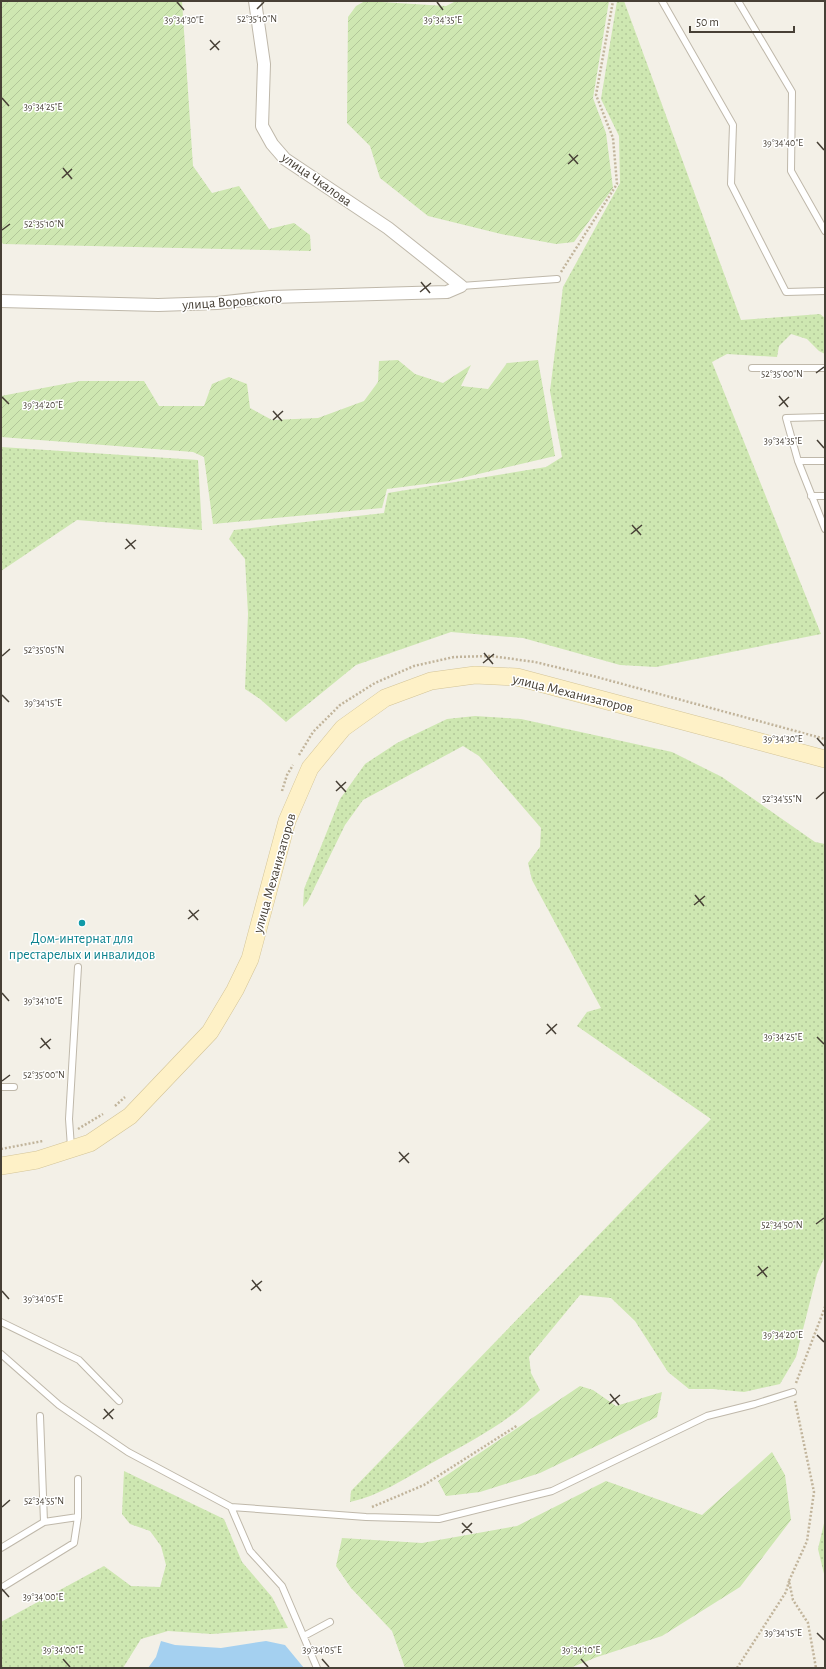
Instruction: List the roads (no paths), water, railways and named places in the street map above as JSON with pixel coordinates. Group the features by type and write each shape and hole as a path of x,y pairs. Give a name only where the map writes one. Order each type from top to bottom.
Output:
{"main road":[{"name":"улица Механизаторов","path":"1,1166 37,1160 71,1141 90,1143 130,1116 210,1032 235,990 250,958 287,821 310,768 343,728 385,698 431,681 475,675 517,677 825,759"}],"street":[{"name":"улица Чкалова","path":"255,1 264,64 262,126 272,144 285,160 388,228 461,286"},
{"name":"улица Воровского","path":"1,301 158,305 217,303 270,297 447,292 461,286"}],"lane":[{"path":"662,1 732,125 731,184 786,292 825,291"},
{"path":"738,1 792,92 791,171 825,231"},
{"path":"461,286 557,279"},
{"path":"752,368 825,368"},
{"path":"825,418 786,418 798,461 825,529"},
{"path":"798,461 825,461"},
{"path":"811,496 825,496"},
{"path":"71,1141 69,1119 78,967"},
{"path":"1,1087 14,1087"},
{"path":"1,1322 79,1360 119,1402"},
{"path":"1,1354 59,1405 128,1452 231,1507 351,1516 439,1519 552,1491 707,1416 755,1404 793,1392"},
{"path":"40,1416 44,1522"},
{"path":"1,1588 74,1543 78,1517 78,1478"},
{"path":"231,1507 250,1551 282,1586 317,1668"},
{"path":"1,1548 44,1522 78,1517"},
{"path":"304,1636 330,1622"}],"water":[{"path":"161,1641 175,1645 221,1648 266,1641 285,1645 304,1668 148,1668 156,1657"}],"place":[{"name":"Дом-интернат для престарелых и инвалидов","path":"82,923"}]}
